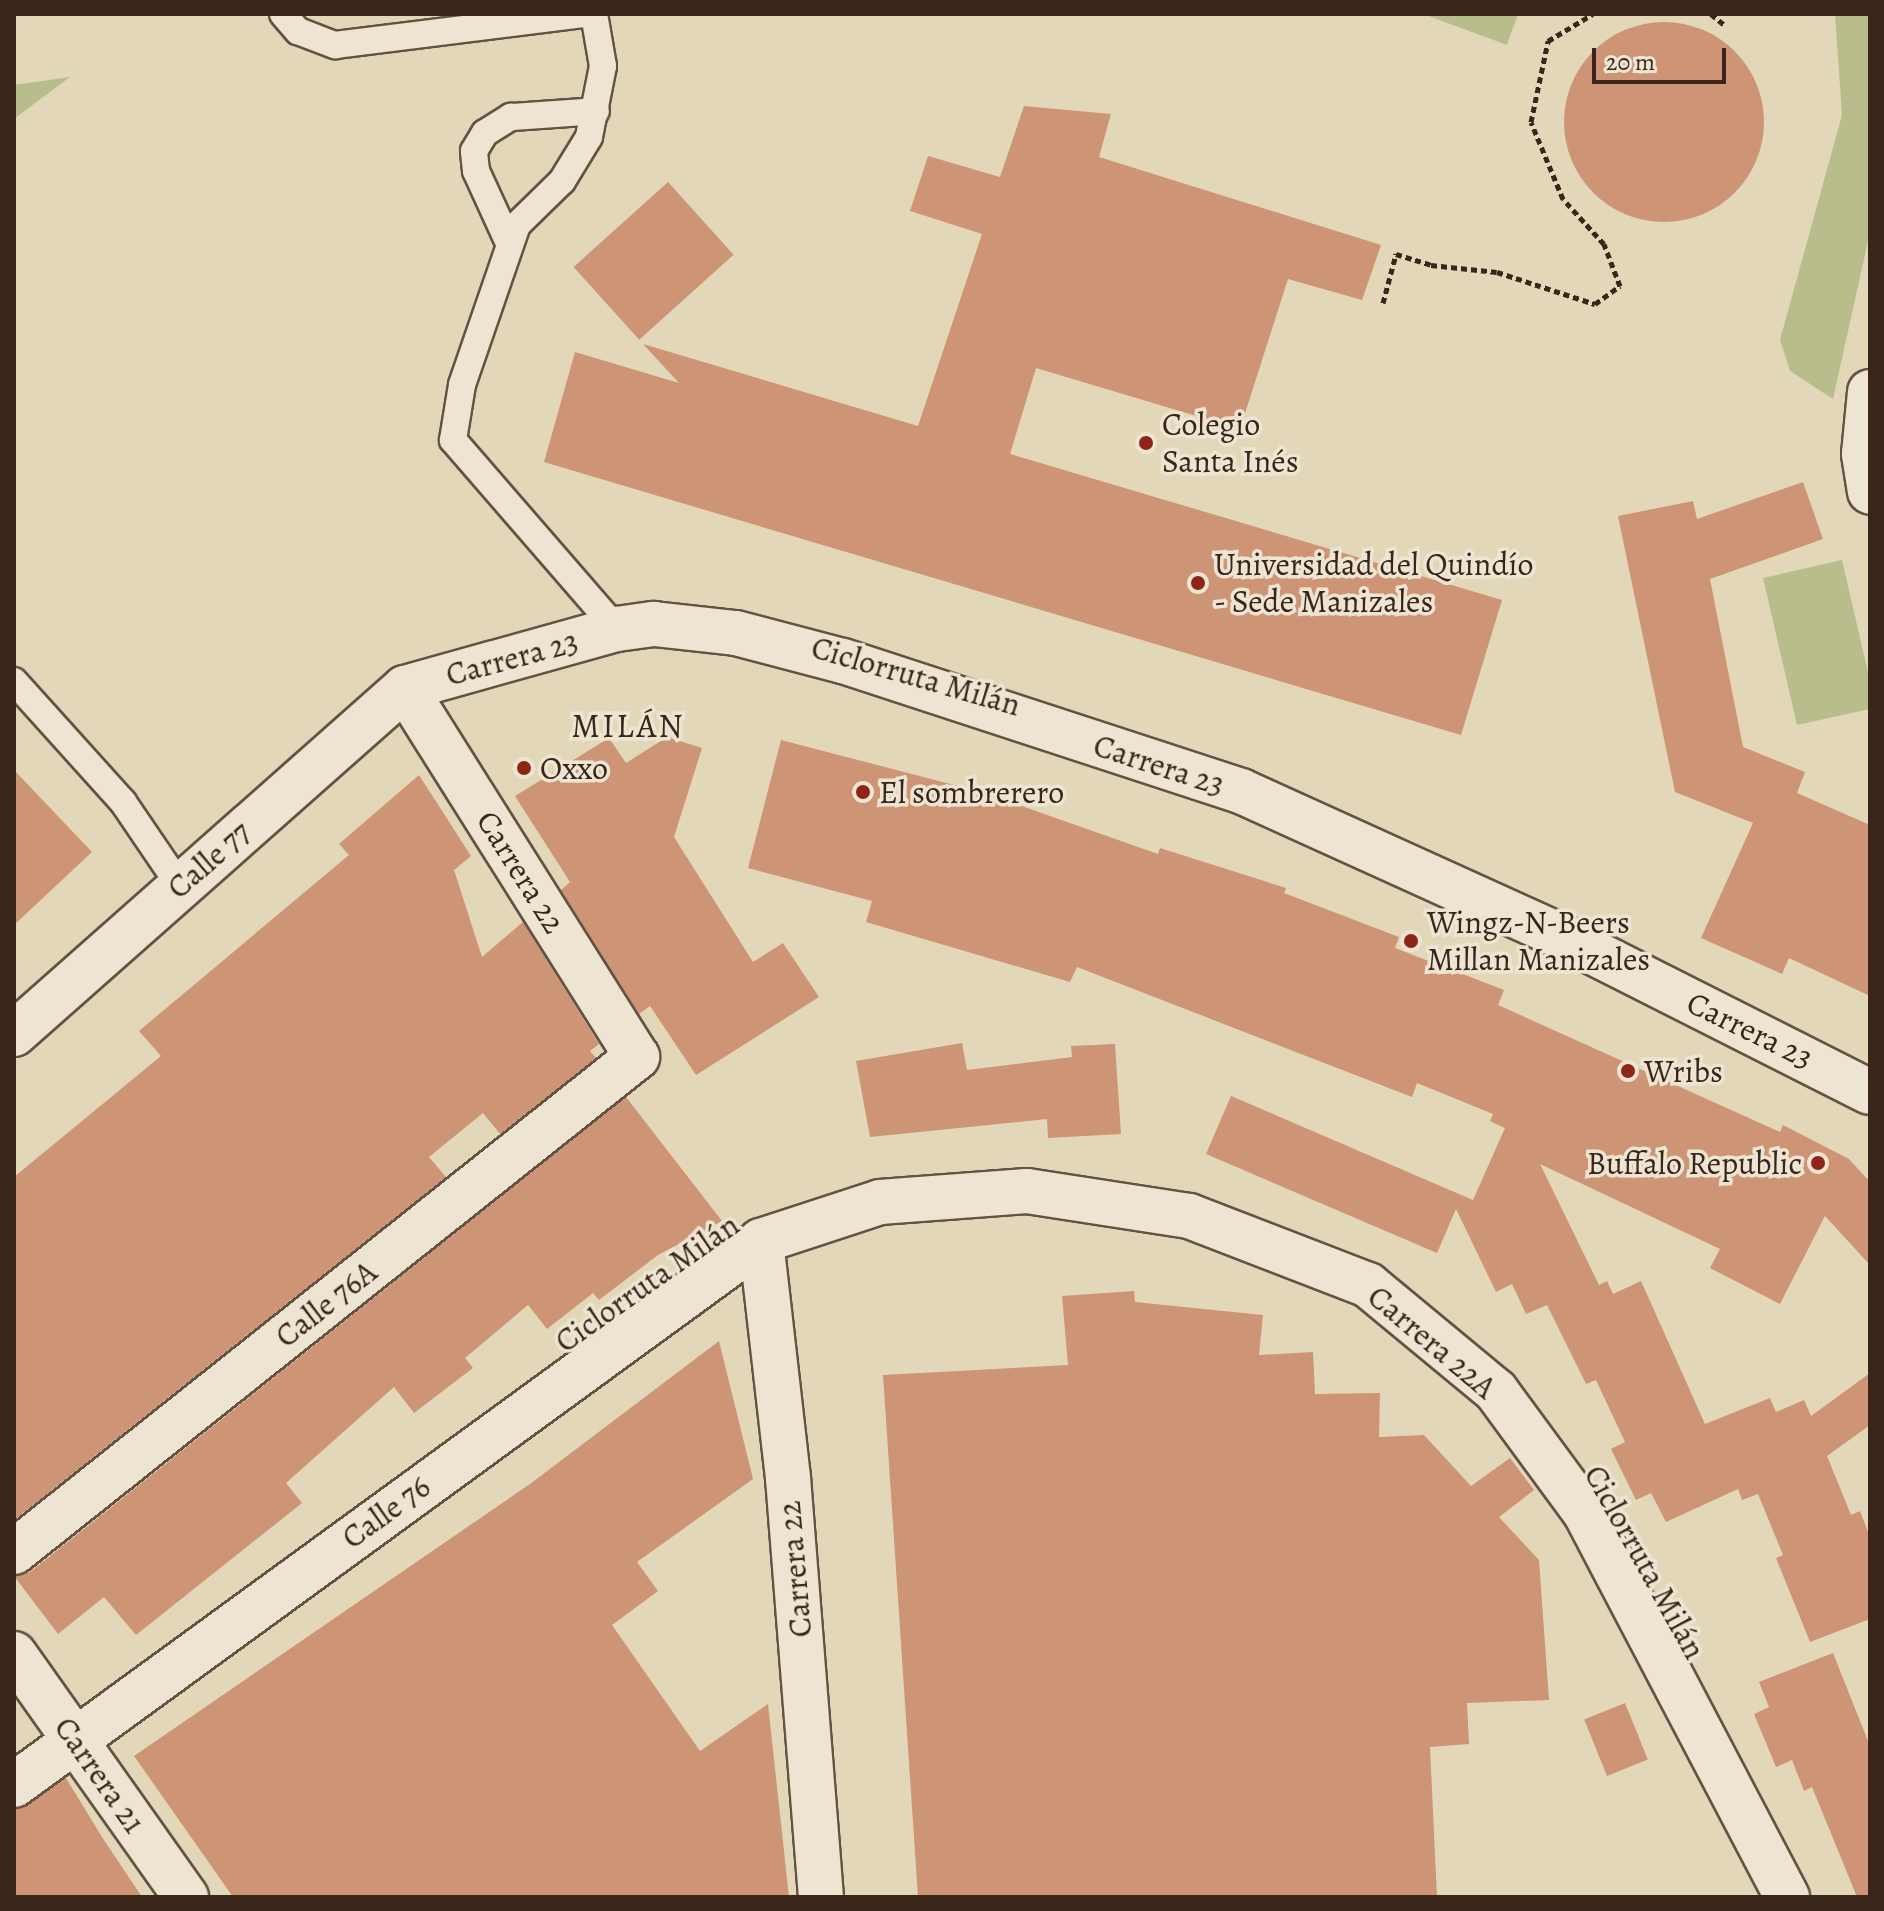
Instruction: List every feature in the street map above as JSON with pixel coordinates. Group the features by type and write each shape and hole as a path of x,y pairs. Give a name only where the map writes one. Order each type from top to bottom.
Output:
{"street":[{"path":"1867,473 1870,392"},
{"name":"Carrera 23","path":"405,688 617,629 654,624 736,633 843,661 1241,791 1567,939 1870,1092"},
{"name":"Calle 77","path":"14,1034 405,688"},
{"name":"Carrera 22","path":"405,688 637,1057"},
{"name":"Calle 76A","path":"14,1552 637,1057"},
{"name":"Carrera 22A","path":"761,1241 880,1202 1027,1191 1189,1216 1368,1285 1496,1391 1585,1512 1787,1897"},
{"name":"Carrera 22","path":"761,1241 788,1478 821,1897"},
{"name":"Calle 76","path":"14,1785 73,1738 761,1241"},
{"name":"Carrera 21","path":"14,1654 186,1897"}],"lane":[{"path":"283,14 298,31 335,45 583,14"},
{"path":"594,14 603,66 596,111 579,160 517,225 509,243 462,385 453,440 617,629"},
{"path":"509,243 476,171 474,151 485,133 511,117 596,111"},
{"path":"14,681 123,802 180,886"}],"path":[{"path":"1383,303 1396,254 1431,265 1497,272 1595,304 1620,286 1604,244 1563,199 1531,122 1548,41 1593,14"},
{"path":"1711,14 1726,26"}],"green space":[{"path":"1423,14 1518,14 1507,45"},
{"path":"1835,14 1870,14 1870,232 1833,399 1790,371 1780,340 1842,115"},
{"path":"70,77 14,119 14,85"},
{"path":"1842,560 1870,681 1870,709 1797,725 1763,578"}],"building":[{"path":"1664,22 1702,30 1734,52 1756,84 1764,122 1756,160 1734,192 1702,214 1664,222 1626,214 1594,192 1572,160 1564,122 1572,84 1594,52 1626,30"},
{"path":"1024,106 1111,114 1099,157 1381,245 1362,300 1288,279 1240,429 1036,368 1010,454 1502,600 1461,735 544,462 575,352 679,383 643,344 918,426 982,234 910,211 928,156 1000,177"},
{"path":"668,182 734,255 639,340 574,267"},
{"path":"1803,482 1823,539 1710,579 1743,747 1805,772 1797,793 1870,825 1870,996 1789,958 1782,974 1701,938 1753,823 1675,792 1618,516 1693,501 1697,519"},
{"path":"667,737 702,748 674,837 753,962 783,943 819,997 696,1075 650,1006 639,1014 561,890 570,882 515,796 609,738 626,763"},
{"path":"781,740 985,793 1158,854 1160,848 1286,888 1284,893 1399,937 1395,948 1504,990 1498,1005 1780,1132 1783,1125 1849,1159 1870,1182 1870,1265 1825,1216 1780,1304 1710,1268 1720,1249 1540,1164 1599,1285 1607,1281 1613,1294 1641,1281 1705,1424 1770,1398 1776,1412 1804,1400 1811,1416 1870,1373 1870,1425 1827,1456 1851,1515 1860,1511 1870,1537 1870,1619 1810,1642 1776,1558 1783,1555 1758,1494 1742,1500 1738,1489 1666,1522 1651,1493 1636,1500 1611,1449 1625,1442 1596,1380 1586,1384 1547,1305 1526,1314 1512,1284 1496,1292 1456,1209 1437,1253 1206,1154 1231,1096 1473,1200 1505,1128 1490,1121 1493,1114 1417,1083 1412,1097 1077,967 1070,982 866,922 872,901 748,868"},
{"path":"14,770 92,852 14,925"},
{"path":"419,775 471,856 454,870 482,957 523,922 599,1044 590,1051 596,1058 500,1134 483,1113 429,1157 446,1177 14,1520 14,1177 161,1056 139,1031 349,855 339,844"},
{"path":"962,1043 967,1070 1072,1057 1071,1046 1115,1044 1121,1134 1048,1138 1047,1119 870,1137 856,1061"},
{"path":"626,1097 722,1221 658,1255 599,1300 593,1293 547,1329 528,1305 465,1358 473,1368 414,1413 394,1387 286,1483 302,1503 136,1635 104,1597 58,1634 14,1576 30,1572"},
{"path":"1134,1291 1135,1302 1263,1315 1259,1355 1313,1352 1315,1394 1380,1393 1379,1437 1424,1435 1471,1486 1510,1458 1534,1490 1499,1517 1539,1560 1549,1700 1467,1703 1469,1744 1430,1747 1437,1897 918,1897 883,1375 1068,1365 1062,1296"},
{"path":"719,1341 753,1479 637,1562 658,1591 612,1625 700,1751 768,1704 789,1897 233,1897 134,1756 530,1484"},
{"path":"1833,1653 1870,1746 1870,1897 1857,1897 1812,1787 1804,1791 1792,1760 1776,1767 1754,1714 1769,1707 1759,1682"},
{"path":"1625,1703 1648,1760 1607,1776 1584,1719"},
{"path":"66,1778 142,1897 14,1897 14,1810"}],"place":[{"name":"Colegio Santa Inés","path":"1146,443"},
{"name":"Universidad del Quindío - Sede Manizales","path":"1198,583"},
{"name":"Oxxo","path":"524,768"},
{"name":"El sombrerero","path":"863,792"},
{"name":"Wingz-N-Beers Millan Manizales","path":"1411,941"},
{"name":"Wribs","path":"1628,1071"},
{"name":"Buffalo Republic","path":"1818,1163"}],"district":[{"name":"MILÁN","path":"628,726"}]}
